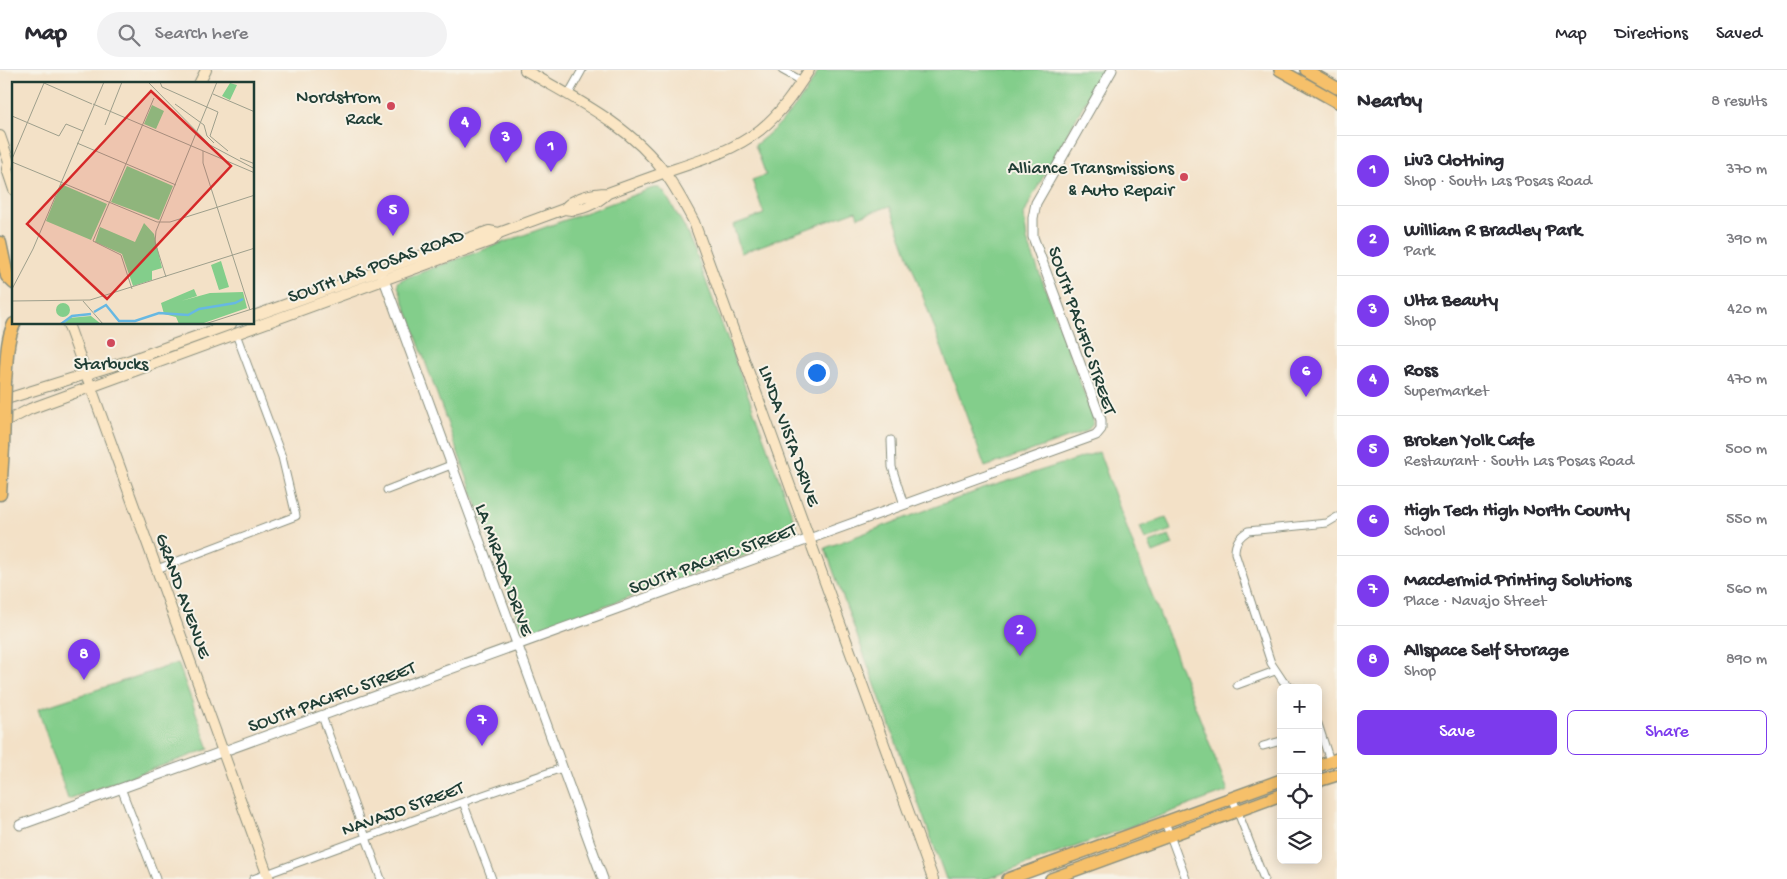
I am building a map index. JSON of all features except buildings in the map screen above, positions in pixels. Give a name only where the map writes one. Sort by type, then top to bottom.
[{"type":"highway","points":[[0,243],[7,276],[12,281]]},
{"type":"highway","points":[[0,494],[5,381],[10,331],[13,325]]},
{"type":"main road","points":[[200,82],[206,70]]},
{"type":"main road","name":"LINDA VISTA DRIVE","points":[[525,70],[608,119],[631,135],[665,172],[694,222],[933,879]]},
{"type":"main road","name":"SOUTH LAS POSAS ROAD","points":[[5,422],[30,409],[236,334],[489,231],[499,233],[564,209],[569,203],[596,193],[608,194],[713,156],[744,141],[780,112],[808,70]]},
{"type":"main road","points":[[1280,70],[1337,102]]},
{"type":"main road","points":[[1306,70],[1337,88]]},
{"type":"main road","points":[[0,136],[12,163],[7,169],[12,184]]},
{"type":"main road","name":"SOUTH LAS POSAS ROAD","points":[[255,316],[382,274]]},
{"type":"main road","name":"GRAND AVENUE","points":[[68,325],[268,876]]},
{"type":"main road","points":[[0,401],[128,362],[228,325]]},
{"type":"main road","points":[[1322,764],[1334,760]]},
{"type":"main road","points":[[1322,780],[1337,775]]},
{"type":"main road","points":[[1008,879],[1277,781]]},
{"type":"main road","points":[[1051,879],[1277,796]]},
{"type":"street","points":[[568,95],[582,70]]},
{"type":"street","points":[[782,70],[802,81]]},
{"type":"street","name":"SOUTH PACIFIC STREET","points":[[20,825],[1092,438],[1101,429],[1101,420],[1034,237],[1033,218],[1036,204],[1112,70]]},
{"type":"street","name":"LA MIRADA DRIVE","points":[[382,274],[603,879]]},
{"type":"street","points":[[157,569],[296,516],[282,457],[236,334]]},
{"type":"street","points":[[891,440],[892,467],[904,505]]},
{"type":"street","points":[[386,490],[452,465]]},
{"type":"street","points":[[1287,684],[1275,671],[1255,618],[1235,553],[1235,546],[1239,537],[1248,531],[1327,523],[1337,517]]},
{"type":"street","points":[[1237,685],[1275,671]]},
{"type":"street","points":[[322,716],[381,879]]},
{"type":"street","points":[[1320,729],[1334,760]]},
{"type":"street","points":[[1263,746],[1277,741]]},
{"type":"street","name":"NAVAJO STREET","points":[[254,879],[268,876],[463,802],[562,768]]},
{"type":"street","points":[[122,788],[156,879]]},
{"type":"street","points":[[1232,797],[1264,879]]},
{"type":"street","points":[[463,802],[492,879]]},
{"type":"street","points":[[1165,822],[1186,879]]},
{"type":"green space","points":[[819,70],[1103,70],[1032,197],[1024,215],[1027,240],[1093,417],[1093,424],[1087,431],[985,467],[890,206],[858,217],[856,211],[741,253],[733,225],[764,214],[752,180],[766,175],[755,145],[775,129],[791,111]]},
{"type":"green space","points":[[653,188],[659,188],[664,192],[684,226],[696,254],[797,528],[793,536],[785,541],[529,633],[522,630],[398,282]]},
{"type":"green space","points":[[1099,452],[1228,791],[987,879],[946,879],[825,548],[980,490]]},
{"type":"green space","points":[[1166,517],[1171,530],[1145,540],[1140,527]]},
{"type":"green space","points":[[1169,536],[1173,545],[1153,553],[1149,543]]},
{"type":"green space","points":[[178,663],[209,749],[68,799],[38,709]]},
{"type":"place","name":"Nordstrom Rack","points":[[391,106]]},
{"type":"place","name":"Ross","points":[[465,148]]},
{"type":"place","name":"Ulta Beauty","points":[[506,163]]},
{"type":"place","name":"Liv3 Clothing","points":[[551,172]]},
{"type":"place","name":"Alliance Transmissions & Auto Repair","points":[[1184,177]]},
{"type":"place","name":"Broken Yolk Cafe","points":[[393,236]]},
{"type":"place","name":"Starbucks","points":[[111,343]]},
{"type":"place","name":"High Tech High North County","points":[[1306,397]]},
{"type":"place","name":"William R Bradley Park","points":[[1020,656]]},
{"type":"place","name":"Allspace Self Storage","points":[[84,680]]},
{"type":"place","name":"Macdermid Printing Solutions","points":[[482,746]]}]
